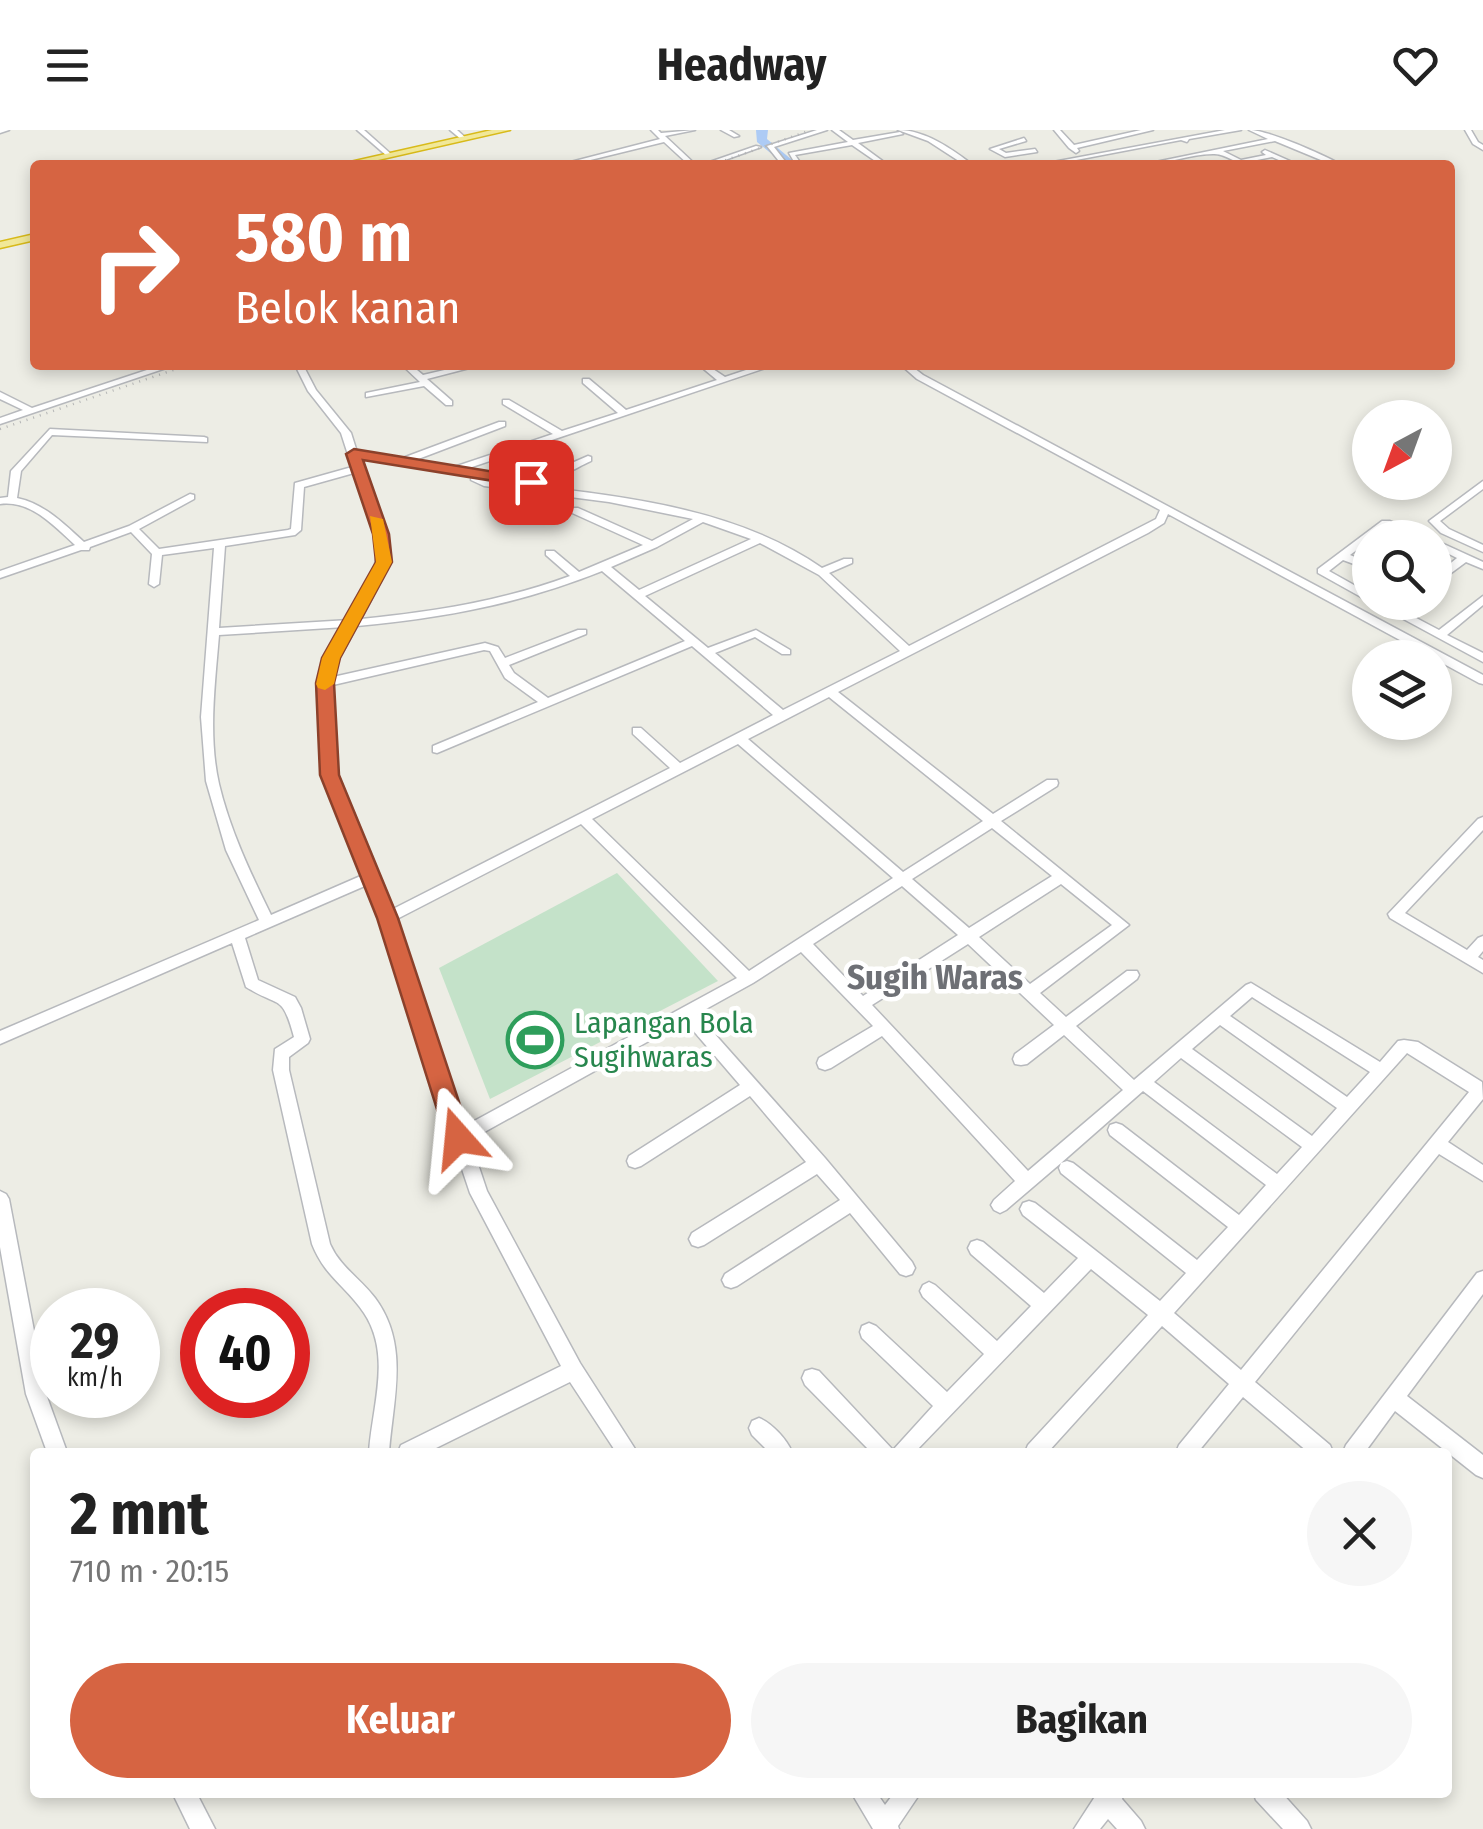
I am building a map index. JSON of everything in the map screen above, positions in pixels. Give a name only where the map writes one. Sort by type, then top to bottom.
[{"type":"highway","points":[[392,160],[510,131]]},
{"type":"highway","points":[[391,160],[464,139],[510,131]]},
{"type":"highway","points":[[0,242],[30,235]]},
{"type":"street","points":[[360,130],[387,160]]},
{"type":"street","points":[[454,130],[464,139]]},
{"type":"street","points":[[578,160],[660,135],[692,130]]},
{"type":"street","points":[[724,130],[736,136]]},
{"type":"street","points":[[738,160],[824,130]]},
{"type":"street","points":[[835,130],[878,160]]},
{"type":"street","points":[[1018,130],[1041,160]]},
{"type":"street","points":[[1059,130],[1084,160]]},
{"type":"street","points":[[1120,130],[1130,134]]},
{"type":"street","points":[[1071,146],[1150,130]]},
{"type":"street","points":[[1167,130],[1232,160]]},
{"type":"street","points":[[1090,160],[1226,130]]},
{"type":"street","points":[[1187,139],[1238,130]]},
{"type":"street","points":[[1252,130],[1327,160]]},
{"type":"street","points":[[1468,130],[1482,146]]},
{"type":"street","points":[[795,160],[791,154],[900,132],[932,142],[965,160]]},
{"type":"street","points":[[660,135],[688,160]]},
{"type":"street","points":[[1024,140],[993,149],[1005,155],[1036,152]]},
{"type":"street","points":[[1172,160],[1277,140]]},
{"type":"street","points":[[719,160],[758,147]]},
{"type":"street","points":[[771,147],[781,160]]},
{"type":"street","points":[[1262,150],[1284,160]]},
{"type":"street","points":[[957,152],[967,160]]},
{"type":"street","points":[[1255,160],[1273,155]]},
{"type":"street","points":[[1186,160],[1194,156]]},
{"type":"street","points":[[0,422],[156,370]]},
{"type":"street","points":[[302,370],[312,391],[346,434],[381,534],[384,556],[378,577],[331,658],[325,683],[330,775],[388,918],[458,1138],[498,1235],[572,1370],[624,1448]]},
{"type":"street","points":[[412,370],[450,403]]},
{"type":"street","points":[[369,395],[459,370]]},
{"type":"street","points":[[709,370],[724,380]]},
{"type":"street","points":[[455,470],[750,370]]},
{"type":"street","points":[[913,370],[1164,513],[1483,680]]},
{"type":"street","points":[[586,381],[624,412]]},
{"type":"street","points":[[0,395],[30,411]]},
{"type":"street","points":[[506,402],[558,433]]},
{"type":"street","points":[[402,462],[502,424]]},
{"type":"street","points":[[14,498],[16,471],[46,433],[204,440]]},
{"type":"street","points":[[477,476],[533,482],[588,460]]},
{"type":"street","points":[[157,553],[294,532],[299,485],[355,461],[402,462],[672,506],[827,569],[880,635],[912,648]]},
{"type":"street","points":[[1481,545],[1444,531],[1434,521],[1483,484]]},
{"type":"street","points":[[0,575],[136,530],[190,497]]},
{"type":"street","points":[[0,501],[14,498],[32,505],[85,548]]},
{"type":"street","points":[[574,510],[653,545]]},
{"type":"street","points":[[388,918],[1144,531],[1164,513]]},
{"type":"street","points":[[214,632],[353,623],[493,604],[653,545],[701,518]]},
{"type":"street","points":[[136,530],[157,553],[154,584]]},
{"type":"street","points":[[640,594],[757,540]]},
{"type":"street","points":[[220,544],[207,717],[212,781],[233,850],[267,922]]},
{"type":"street","points":[[1352,551],[1323,573],[1352,589]]},
{"type":"street","points":[[1452,551],[1483,566]]},
{"type":"street","points":[[550,553],[576,575]]},
{"type":"street","points":[[1344,557],[1352,560]]},
{"type":"street","points":[[1452,568],[1466,557]]},
{"type":"street","points":[[827,569],[848,562]]},
{"type":"street","points":[[602,564],[783,717]]},
{"type":"street","points":[[1440,635],[1483,599]]},
{"type":"street","points":[[852,622],[866,615]]},
{"type":"street","points":[[1411,620],[1483,658]]},
{"type":"street","points":[[502,664],[582,632]]},
{"type":"street","points":[[708,652],[756,634],[786,652]]},
{"type":"street","points":[[437,748],[695,641]]},
{"type":"street","points":[[325,683],[485,646],[494,650],[509,675],[546,703]]},
{"type":"street","points":[[830,693],[1121,922],[1120,928],[1029,993]]},
{"type":"street","points":[[637,731],[680,769]]},
{"type":"street","points":[[740,739],[970,936],[1064,1026],[1140,1086],[1278,1184]]},
{"type":"street","points":[[458,1138],[748,979],[1052,782]]},
{"type":"street","points":[[582,817],[748,979]]},
{"type":"street","points":[[1483,822],[1395,912],[1398,919],[1483,967]]},
{"type":"street","points":[[0,1038],[369,878]]},
{"type":"street","points":[[864,1003],[1056,880]]},
{"type":"street","points":[[237,934],[251,982],[283,995],[294,1004],[302,1038],[281,1054],[282,1070],[322,1244],[329,1264],[370,1306],[390,1357],[379,1448]]},
{"type":"street","points":[[1468,958],[1483,942]]},
{"type":"street","points":[[803,944],[864,1003],[1026,1182]]},
{"type":"street","points":[[1020,1059],[1132,975]]},
{"type":"street","points":[[1000,1204],[1253,989],[1380,1070]]},
{"type":"street","points":[[688,1014],[906,1268]]},
{"type":"street","points":[[1221,1018],[1347,1106]]},
{"type":"street","points":[[825,1063],[884,1027]]},
{"type":"street","points":[[1038,1448],[1380,1070],[1408,1045],[1479,1091],[1189,1448]]},
{"type":"street","points":[[1183,1051],[1312,1145]]},
{"type":"street","points":[[635,1161],[752,1086]]},
{"type":"street","points":[[1116,1130],[1238,1225]]},
{"type":"street","points":[[1438,1144],[1483,1174]]},
{"type":"street","points":[[698,1239],[819,1163]]},
{"type":"street","points":[[1067,1168],[1197,1271]]},
{"type":"street","points":[[0,1199],[36,1394],[56,1448]]},
{"type":"street","points":[[731,1280],[852,1202]]},
{"type":"street","points":[[1029,1208],[1160,1312],[1318,1448]]},
{"type":"street","points":[[977,1248],[1044,1305]]},
{"type":"street","points":[[906,1448],[1091,1257]]},
{"type":"street","points":[[1356,1448],[1483,1279]]},
{"type":"street","points":[[928,1291],[997,1354]]},
{"type":"street","points":[[869,1332],[947,1406]]},
{"type":"street","points":[[416,1448],[572,1370]]},
{"type":"street","points":[[812,1378],[880,1448]]},
{"type":"street","points":[[1395,1398],[1483,1468]]},
{"type":"street","points":[[760,1428],[778,1448]]},
{"type":"street","points":[[186,1798],[203,1829]]},
{"type":"street","points":[[866,1798],[885,1827],[906,1798]]},
{"type":"street","points":[[1086,1829],[1109,1798]]},
{"type":"street","points":[[1111,1798],[1133,1829]]},
{"type":"street","points":[[1270,1798],[1299,1829]]},
{"type":"green space","name":"Lapangan Bola Sugihwaras","points":[[617,873],[718,981],[490,1099],[439,968]]},
{"type":"waterway","points":[[762,130],[761,140],[786,160]]},
{"type":"railway","points":[[726,160],[811,130]]},
{"type":"railway","points":[[0,429],[173,370]]},
{"type":"slow traffic","points":[[325,684],[331,658],[384,562],[376,519]]},
{"type":"place","name":"Lapangan Bola Sugihwaras","points":[[535,1040]]},
{"type":"district","name":"Sugih Waras","points":[[935,977]]},
{"type":"route","points":[[458,1138],[388,918],[350,833],[330,775],[325,683],[331,658],[384,562],[381,534],[356,470],[354,454],[531,482]]}]
